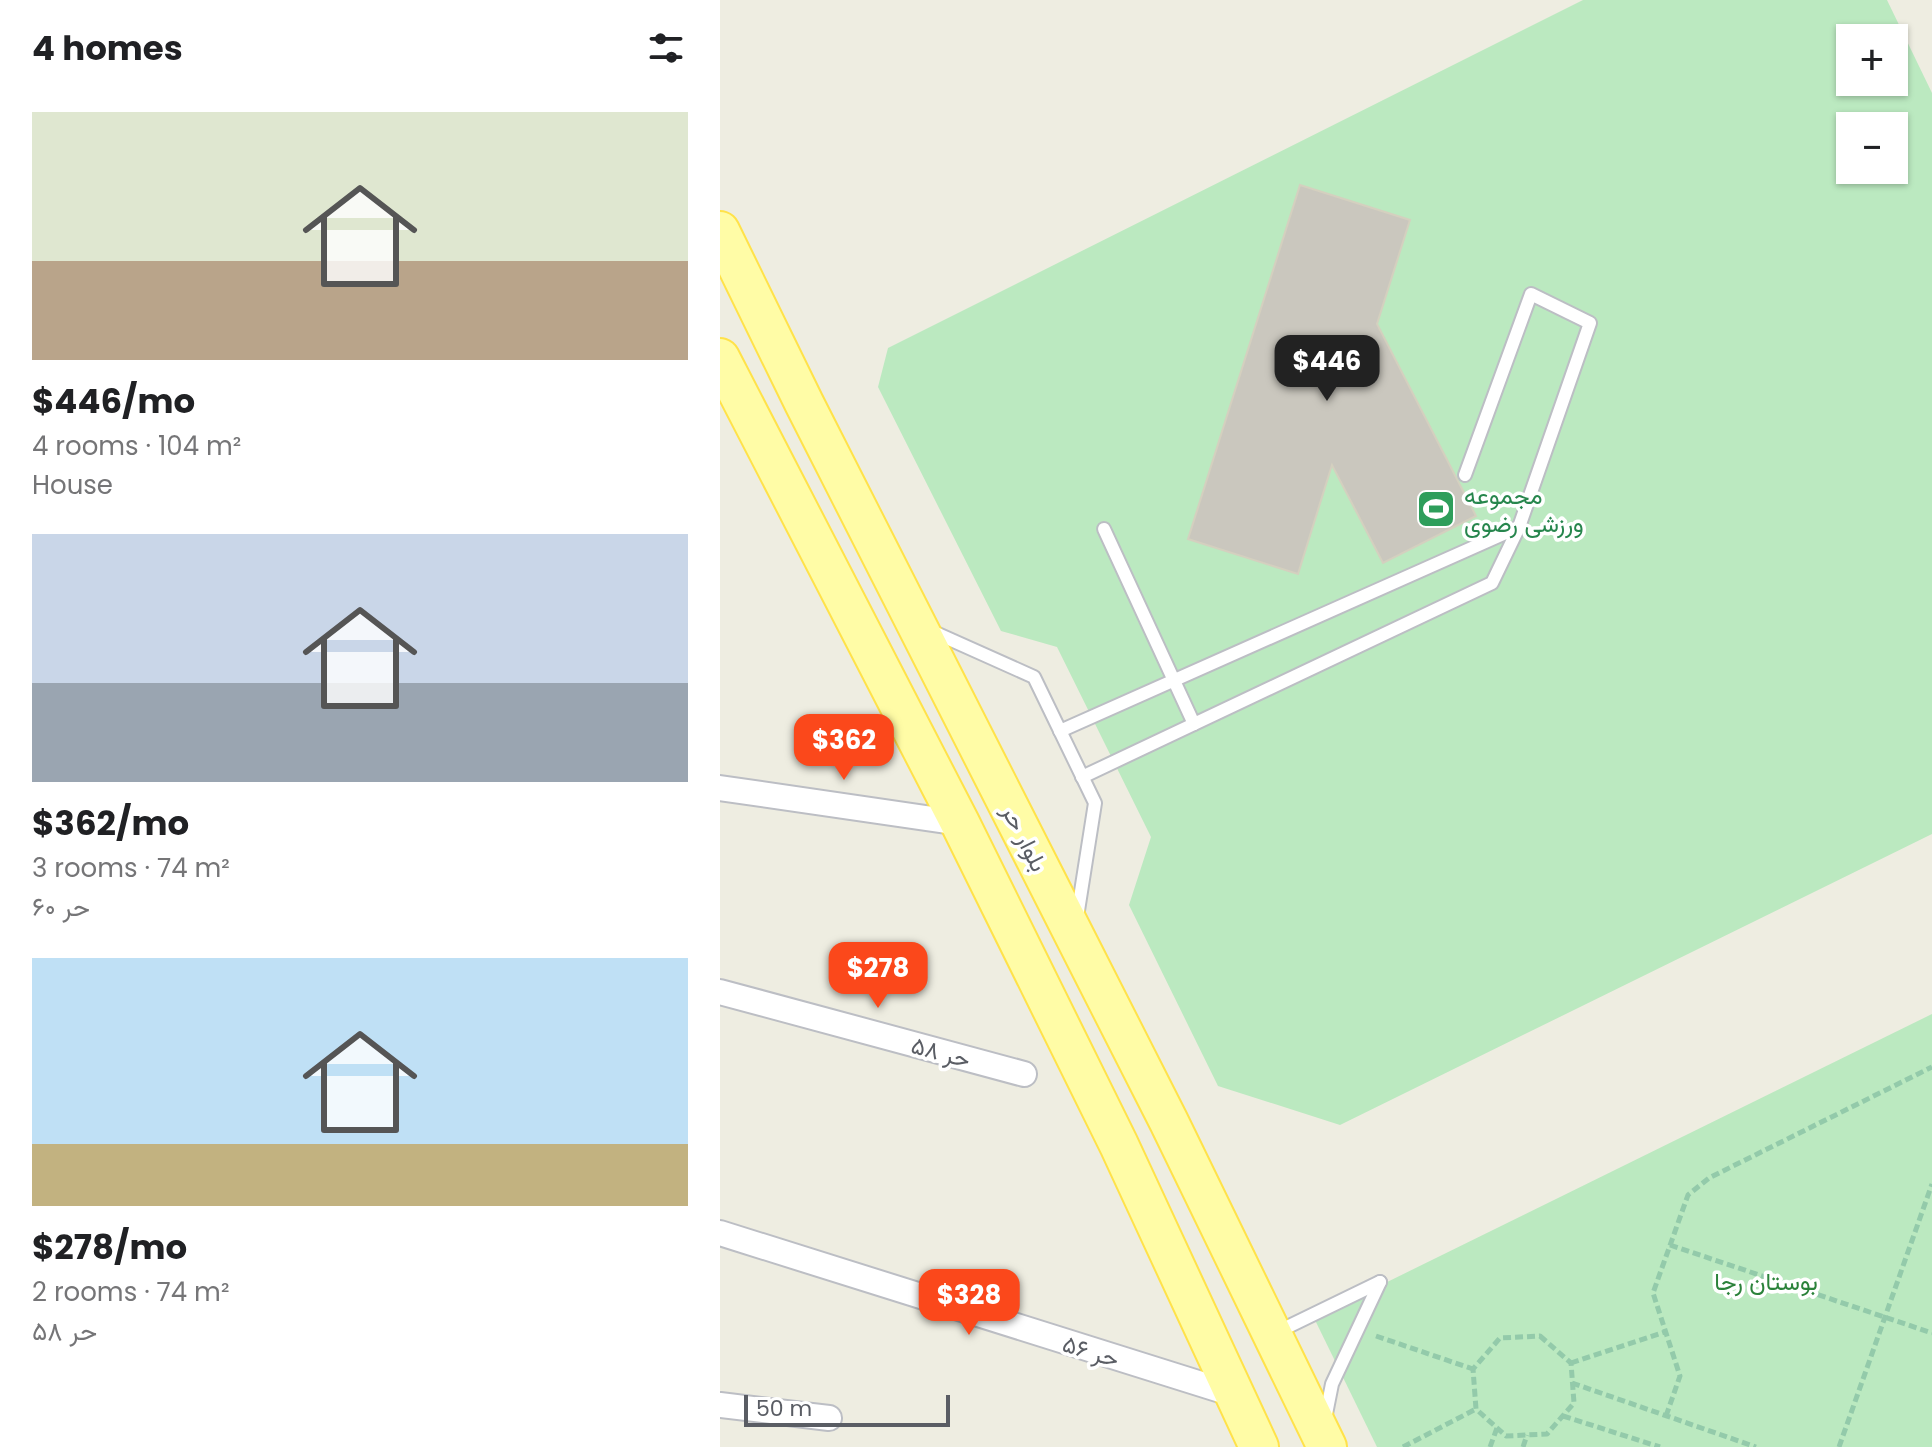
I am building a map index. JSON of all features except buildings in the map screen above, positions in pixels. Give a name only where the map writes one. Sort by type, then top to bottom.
[{"type":"main road","name":"بلوار حر","points":[[720,231],[1169,1122],[1324,1441]]},
{"type":"main road","points":[[720,358],[960,823],[1119,1145],[1259,1447]]},
{"type":"main road","points":[[1119,1145],[1169,1122]]},
{"type":"street","points":[[720,788],[960,823]]},
{"type":"street","name":"حر ۵۸","points":[[720,992],[1024,1074]]},
{"type":"street","name":"حر ۵۶","points":[[720,1233],[1233,1394]]},
{"type":"street","points":[[720,1405],[829,1418]]},
{"type":"lane","points":[[1082,777],[1492,583],[1519,527],[1590,323],[1531,294],[1465,475]]},
{"type":"lane","points":[[1060,731],[1519,527]]},
{"type":"lane","points":[[1104,529],[1194,724]]},
{"type":"lane","points":[[916,624],[1034,677],[1095,803],[1075,936]]},
{"type":"lane","points":[[1272,1334],[1380,1282],[1332,1384],[1324,1441]]},
{"type":"path","points":[[1666,1416],[1680,1376],[1653,1293],[1688,1195],[1709,1178],[1932,1067]]},
{"type":"path","points":[[1839,1447],[1932,1185]]},
{"type":"path","points":[[1670,1245],[1932,1333]]},
{"type":"path","points":[[1357,1330],[1473,1369]]},
{"type":"path","points":[[1571,1363],[1665,1332]]},
{"type":"path","points":[[1540,1336],[1571,1363],[1574,1403],[1547,1434],[1506,1436],[1476,1409],[1473,1369],[1500,1338],[1540,1336]]},
{"type":"path","points":[[1572,1383],[1756,1447]]},
{"type":"path","points":[[1403,1447],[1476,1409]]},
{"type":"path","points":[[1563,1416],[1657,1447]]},
{"type":"path","points":[[1490,1447],[1497,1428]]},
{"type":"path","points":[[1523,1447],[1527,1435]]},
{"type":"green space","name":"مجموعه ورزشی رضوی","points":[[1583,0],[1887,0],[1899,24],[1836,24],[1836,96],[1908,96],[1908,43],[1932,93],[1932,834],[1340,1125],[1218,1086],[1129,905],[1151,837],[1057,647],[1001,631],[878,387],[888,348]]},
{"type":"green space","name":"بوستان رجا","points":[[1932,1014],[1932,1447],[1377,1447],[1314,1318]]},
{"type":"place","name":"مجموعه ورزشی رضوی","points":[[1436,509]]}]
